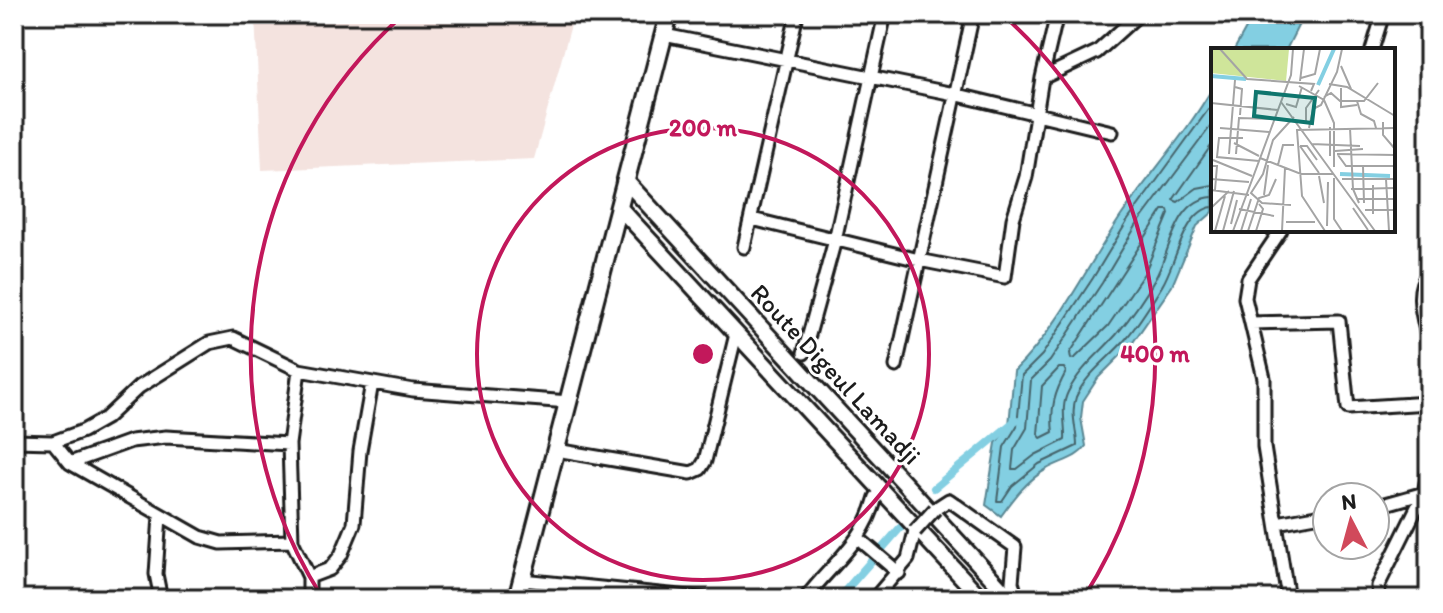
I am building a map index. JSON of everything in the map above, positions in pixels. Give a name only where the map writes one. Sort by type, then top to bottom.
[{"type":"highway","points":[[517,599],[669,14]]},
{"type":"main road","name":"Route Digeul Lamadji","points":[[626,181],[1014,599]]},
{"type":"main road","name":"Route Digeul Lamadji","points":[[619,207],[982,599]]},
{"type":"street","points":[[744,247],[797,14]]},
{"type":"street","points":[[804,353],[835,240],[885,14]]},
{"type":"street","points":[[896,366],[973,14]]},
{"type":"street","points":[[752,219],[919,260],[1005,277],[1013,219],[1026,177],[1042,78],[1057,14]]},
{"type":"street","points":[[1042,78],[1097,52],[1139,14]]},
{"type":"street","points":[[1373,48],[1383,14]]},
{"type":"street","points":[[664,35],[954,94],[1112,132]]},
{"type":"street","points":[[1280,232],[1248,279],[1245,298],[1264,378],[1264,447],[1288,599]]},
{"type":"street","points":[[1429,273],[1422,284],[1420,301],[1429,344]]},
{"type":"street","points":[[1251,323],[1339,321],[1348,408],[1429,403]]},
{"type":"street","points":[[556,450],[691,473],[700,469],[705,461],[736,334]]},
{"type":"street","points":[[14,441],[53,442],[83,431],[106,418],[139,387],[209,343],[233,338],[299,370],[413,390],[569,402]]},
{"type":"street","points":[[299,370],[289,444],[292,541],[309,577],[309,599]]},
{"type":"street","points":[[309,577],[330,569],[341,555],[354,524],[360,451],[372,383]]},
{"type":"street","points":[[70,463],[131,441],[166,437],[289,444]]},
{"type":"street","points":[[53,442],[70,463],[200,537],[221,543],[292,541]]},
{"type":"street","points":[[1379,599],[1378,586],[1426,493],[1429,467]]},
{"type":"street","points":[[1391,503],[1426,493]]},
{"type":"street","points":[[805,599],[858,538],[870,520],[876,497]]},
{"type":"street","points":[[874,599],[908,559],[915,531],[935,509],[949,500],[1015,547],[1014,599]]},
{"type":"street","points":[[160,516],[156,574],[161,599]]},
{"type":"street","points":[[1277,523],[1311,517]]},
{"type":"street","points":[[858,538],[899,573]]},
{"type":"street","points":[[522,580],[709,599]]},
{"type":"shaded area","points":[[255,14],[574,14],[534,159],[262,170]]},
{"type":"water","points":[[1254,14],[1304,14],[1287,48],[1235,48]]},
{"type":"water","points":[[1211,90],[1211,214],[1197,226],[1172,286],[1131,345],[1098,378],[1083,401],[1081,418],[1086,446],[1078,454],[1033,478],[1001,516],[986,505],[996,443],[1009,425],[1014,371],[1045,336],[1121,216]]},
{"type":"waterway","points":[[934,488],[1016,420]]},
{"type":"waterway","points":[[838,599],[900,528]]}]
